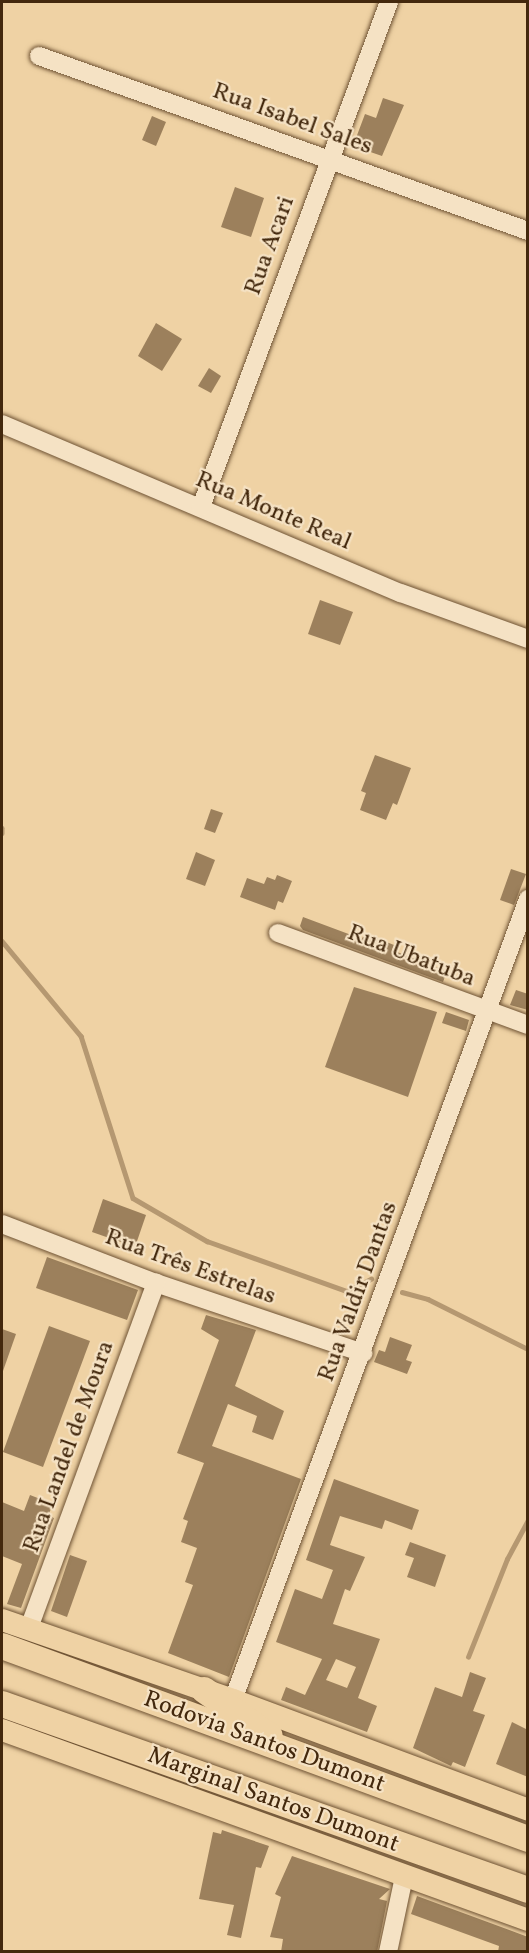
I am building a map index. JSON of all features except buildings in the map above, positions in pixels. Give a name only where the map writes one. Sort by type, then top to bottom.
[{"type":"highway","name":"Rodovia Santos Dumont","points":[[2,1646],[528,1839]]},
{"type":"highway","points":[[204,1690],[297,1756]]},
{"type":"highway","name":"Rodovia Santos Dumont","points":[[2,1704],[528,1890]]},
{"type":"main road","points":[[2,1620],[233,1700],[528,1810]]},
{"type":"main road","name":"Marginal Santos Dumont","points":[[2,1730],[528,1920]]},
{"type":"street","name":"Rua Acari","points":[[201,507],[389,2]]},
{"type":"street","name":"Rua Isabel Sales","points":[[39,56],[528,231]]},
{"type":"street","name":"Rua Monte Real","points":[[2,424],[401,593],[528,639]]},
{"type":"street","name":"Rua Valdir Dantas","points":[[233,1700],[363,1353],[528,898]]},
{"type":"street","name":"Rua Ubatuba","points":[[278,933],[528,1025]]},
{"type":"street","name":"Rua Três Estrelas","points":[[2,1224],[156,1283],[363,1353]]},
{"type":"street","name":"Rua Landel de Moura","points":[[29,1628],[156,1283]]},
{"type":"street","points":[[388,1952],[404,1877]]},
{"type":"waterway","points":[[2,828],[2,833]]},
{"type":"waterway","points":[[2,941],[81,1036],[133,1198],[207,1241],[347,1291],[371,1279]]},
{"type":"waterway","points":[[402,1292],[428,1299],[528,1349]]},
{"type":"waterway","points":[[468,1657],[507,1559],[528,1520]]}]
